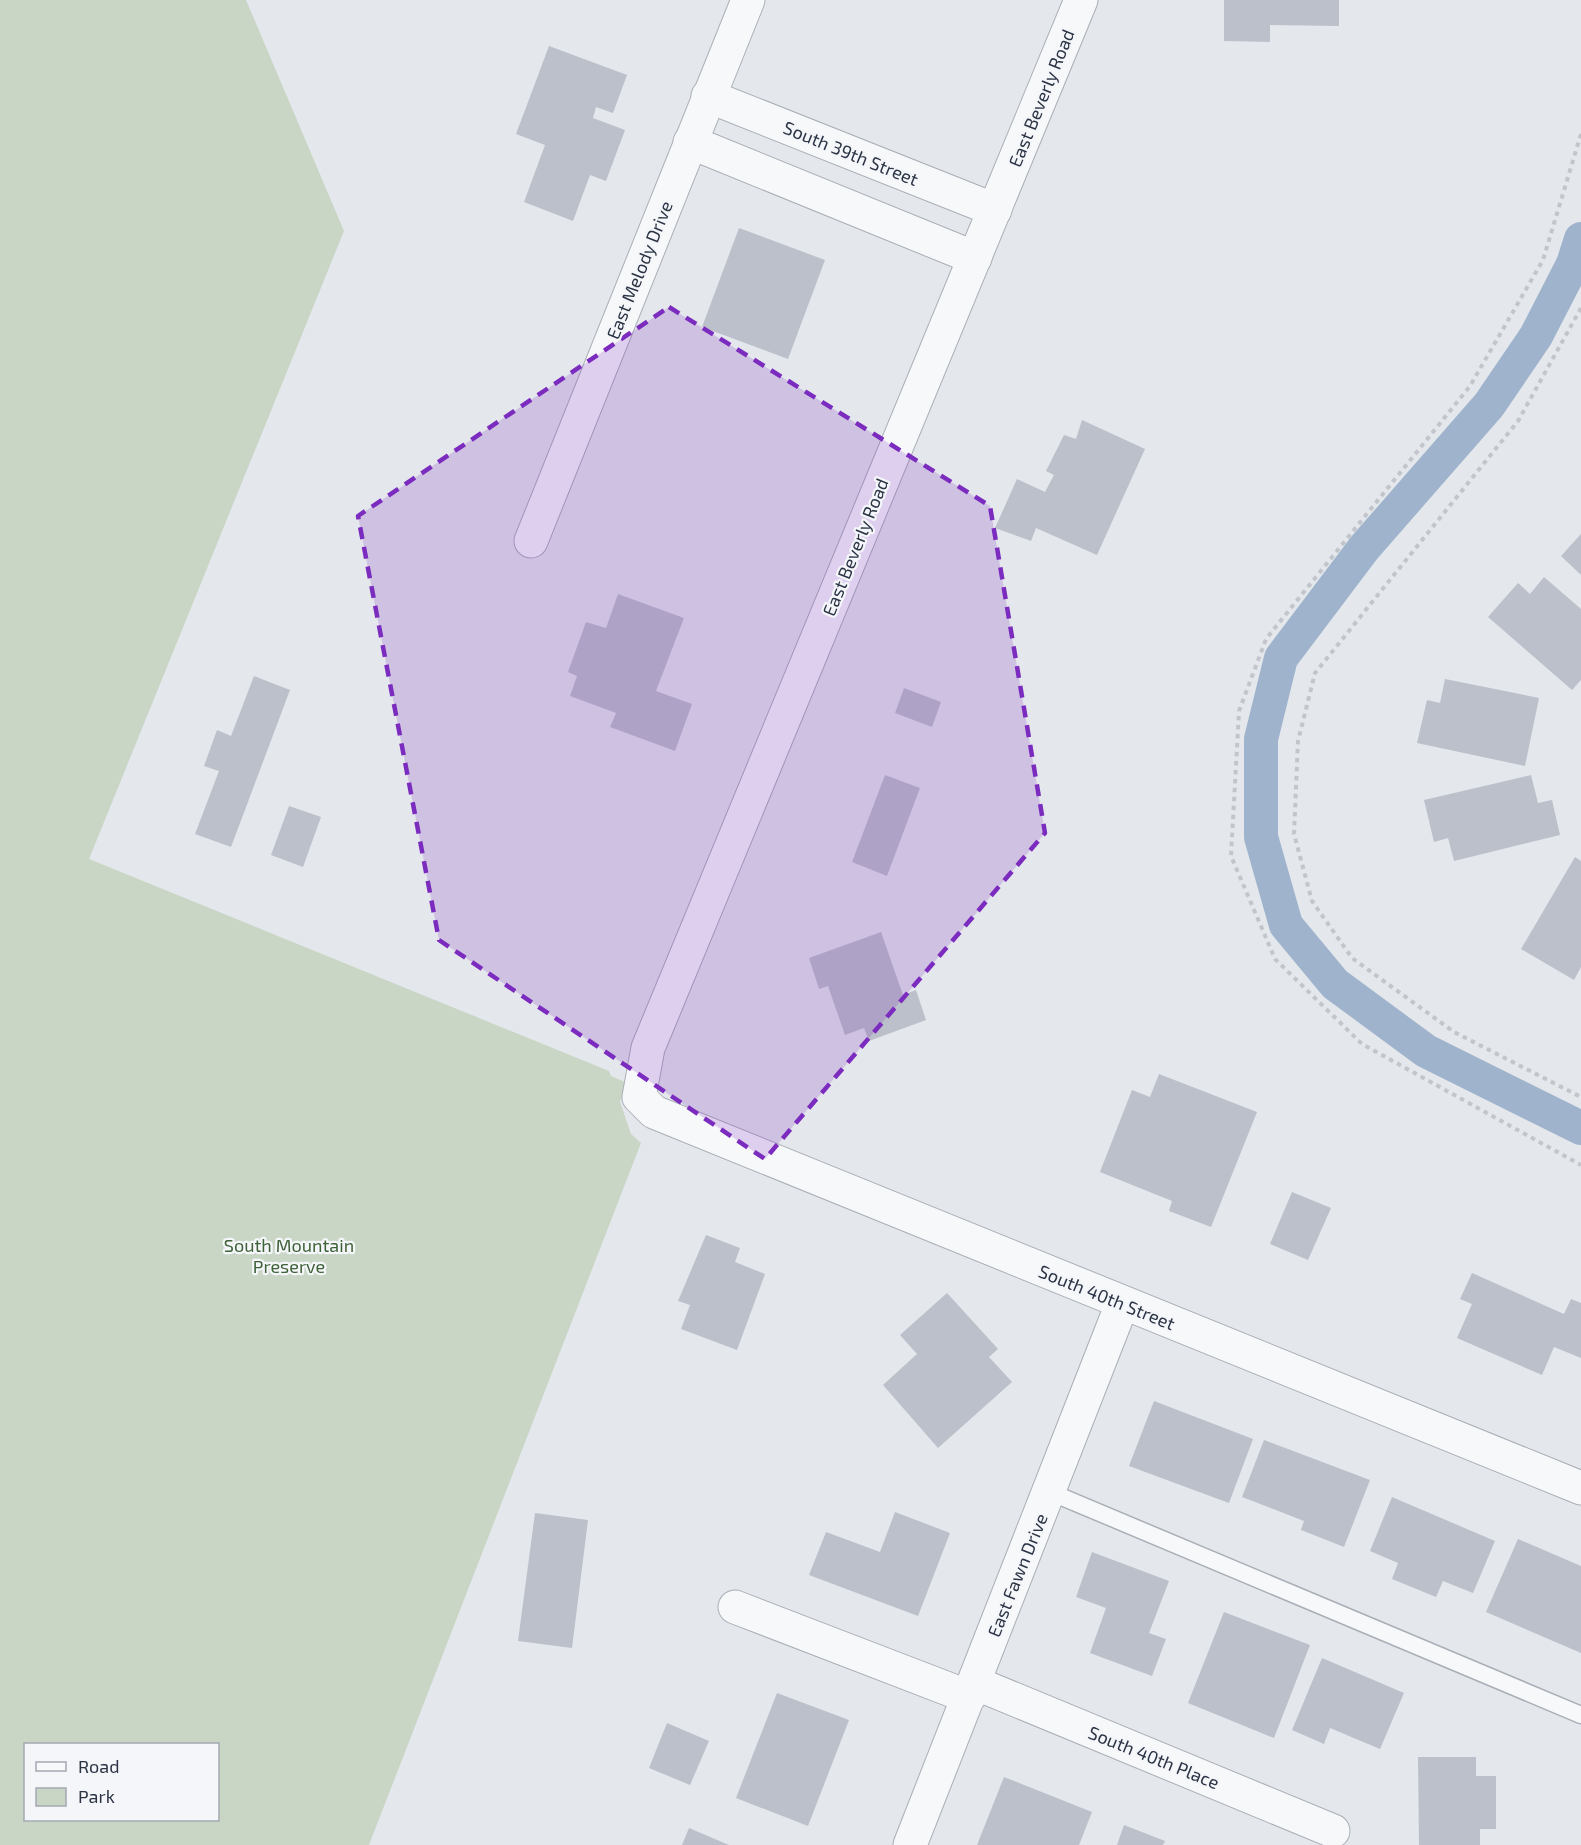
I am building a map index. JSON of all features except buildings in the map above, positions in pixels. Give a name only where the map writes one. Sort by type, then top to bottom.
[{"type":"street","name":"East Melody Drive","points":[[531,540],[748,0]]},
{"type":"street","name":"East Beverly Road","points":[[639,1097],[648,1048],[1081,0]]},
{"type":"street","name":"South 39th Street","points":[[708,96],[995,210]]},
{"type":"street","points":[[690,142],[975,258]]},
{"type":"street","name":"South 40th Street","points":[[639,1097],[654,1112],[1122,1304],[1581,1488]]},
{"type":"street","name":"East Fawn Drive","points":[[910,1845],[1122,1304]]},
{"type":"street","name":"South 40th Place","points":[[735,1607],[972,1690],[1333,1831]]},
{"type":"lane","points":[[1050,1492],[1581,1715]]},
{"type":"path","points":[[1581,134],[1543,260],[1470,386],[1266,639],[1239,711],[1232,856],[1275,959],[1362,1044],[1581,1165]]},
{"type":"path","points":[[1581,308],[1518,421],[1316,673],[1298,741],[1294,834],[1312,901],[1352,958],[1454,1032],[1581,1097]]},
{"type":"highlighted area","points":[[669,307],[990,506],[1045,833],[765,1159],[439,940],[358,516]]},
{"type":"green space","name":"South Mountain Preserve","points":[[0,0],[246,0],[344,231],[89,859],[609,1071],[611,1076],[627,1083],[620,1102],[631,1134],[641,1143],[369,1845],[0,1845]]},
{"type":"waterway","points":[[1581,239],[1573,264],[1536,336],[1489,405],[1364,548],[1281,658],[1261,739],[1261,837],[1286,925],[1335,984],[1426,1051],[1581,1128]]}]
